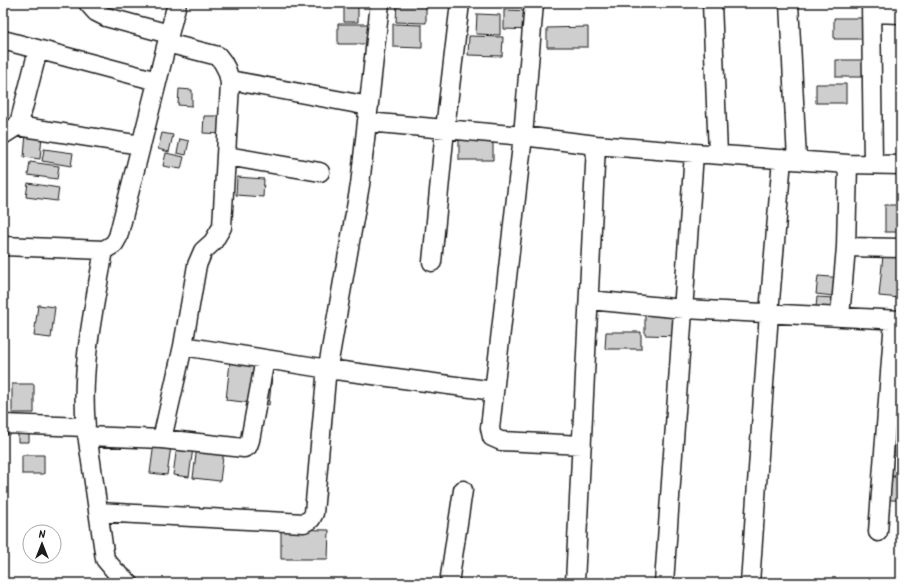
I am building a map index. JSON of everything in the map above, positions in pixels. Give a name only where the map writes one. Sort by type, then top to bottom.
[{"type":"street","points":[[88,3],[96,12],[113,11],[168,38],[218,56],[229,73],[227,156],[222,227],[213,242],[203,251],[197,265],[183,346],[162,439]]},
{"type":"street","points":[[3,246],[104,250],[114,244],[118,237],[177,3]]},
{"type":"street","points":[[98,512],[304,523],[310,519],[314,513],[328,368],[360,185],[380,3]]},
{"type":"street","points":[[432,262],[445,129],[460,3]]},
{"type":"street","points":[[534,3],[524,136],[490,428],[492,437],[501,441],[582,445]]},
{"type":"street","points":[[712,3],[718,154]]},
{"type":"street","points":[[750,583],[769,313],[790,159],[789,3]]},
{"type":"street","points":[[873,164],[871,8],[901,14]]},
{"type":"street","points":[[3,40],[157,81]]},
{"type":"street","points":[[10,130],[20,120],[38,50]]},
{"type":"street","points":[[230,80],[368,114],[445,129],[524,136],[596,145],[694,153],[848,164],[901,165]]},
{"type":"street","points":[[10,130],[141,145]]},
{"type":"street","points":[[575,583],[596,145]]},
{"type":"street","points":[[664,583],[694,153]]},
{"type":"street","points":[[227,156],[320,172]]},
{"type":"street","points":[[840,317],[846,247],[848,164]]},
{"type":"street","points":[[846,247],[901,248]]},
{"type":"street","points":[[104,250],[87,353],[84,405],[86,431],[105,559],[115,571],[129,583]]},
{"type":"street","points":[[589,300],[684,309],[898,320],[878,532]]},
{"type":"street","points":[[183,346],[328,368],[494,390]]},
{"type":"street","points":[[3,424],[86,431],[244,448],[248,446],[250,440],[266,359]]},
{"type":"street","points":[[449,583],[463,490]]},
{"type":"building","points":[[344,3],[358,3],[358,22],[344,22]]},
{"type":"building","points":[[397,3],[426,3],[426,23],[396,22]]},
{"type":"building","points":[[532,3],[532,5],[502,4]]},
{"type":"building","points":[[504,10],[532,11],[532,30],[504,29]]},
{"type":"building","points":[[477,14],[500,15],[500,35],[476,34]]},
{"type":"building","points":[[834,18],[866,18],[866,39],[834,39]]},
{"type":"building","points":[[338,24],[371,24],[371,44],[338,44]]},
{"type":"building","points":[[393,24],[422,25],[422,48],[393,47]]},
{"type":"building","points":[[588,27],[588,47],[547,47],[547,28]]},
{"type":"building","points":[[469,36],[503,37],[502,56],[468,55]]},
{"type":"building","points":[[836,60],[866,60],[866,77],[836,77]]},
{"type":"building","points":[[816,84],[846,84],[846,103],[816,103]]},
{"type":"building","points":[[179,89],[192,90],[192,106],[178,105]]},
{"type":"building","points":[[204,116],[225,116],[224,134],[203,133]]},
{"type":"building","points":[[26,133],[42,135],[40,159],[24,157]]},
{"type":"building","points":[[162,133],[173,135],[169,152],[158,149]]},
{"type":"building","points":[[459,135],[493,135],[493,160],[459,160]]},
{"type":"building","points":[[180,139],[189,141],[186,155],[177,153]]},
{"type":"building","points":[[44,149],[73,153],[71,166],[42,161]]},
{"type":"building","points":[[166,153],[184,157],[181,169],[163,166]]},
{"type":"building","points":[[30,162],[59,166],[57,179],[28,175]]},
{"type":"building","points":[[237,177],[264,179],[263,197],[236,195]]},
{"type":"building","points":[[28,183],[59,188],[57,201],[26,197]]},
{"type":"building","points":[[885,205],[901,205],[901,232],[885,232]]},
{"type":"building","points":[[883,255],[901,257],[901,298],[879,296]]},
{"type":"building","points":[[818,276],[844,278],[843,297],[816,294]]},
{"type":"building","points":[[817,297],[834,298],[833,309],[816,307]]},
{"type":"building","points":[[38,305],[55,307],[51,338],[34,336]]},
{"type":"building","points":[[645,313],[680,313],[680,336],[645,335]]},
{"type":"building","points":[[606,332],[641,332],[641,349],[605,349]]},
{"type":"building","points":[[230,362],[273,366],[269,405],[226,400]]},
{"type":"building","points":[[12,384],[34,384],[34,413],[12,413]]},
{"type":"building","points":[[18,431],[29,431],[29,442],[18,442]]},
{"type":"building","points":[[896,434],[901,434],[901,454],[895,454]]},
{"type":"building","points":[[154,443],[171,446],[167,475],[150,473]]},
{"type":"building","points":[[177,446],[193,448],[189,477],[173,475]]},
{"type":"building","points":[[197,446],[224,449],[220,481],[193,478]]},
{"type":"building","points":[[22,455],[44,455],[44,474],[22,474]]},
{"type":"building","points":[[892,455],[901,456],[901,476],[892,476]]},
{"type":"building","points":[[890,477],[901,477],[901,500],[890,500]]},
{"type":"building","points":[[896,520],[901,521],[901,537],[896,537]]},
{"type":"building","points":[[281,529],[329,530],[328,559],[281,559]]}]
